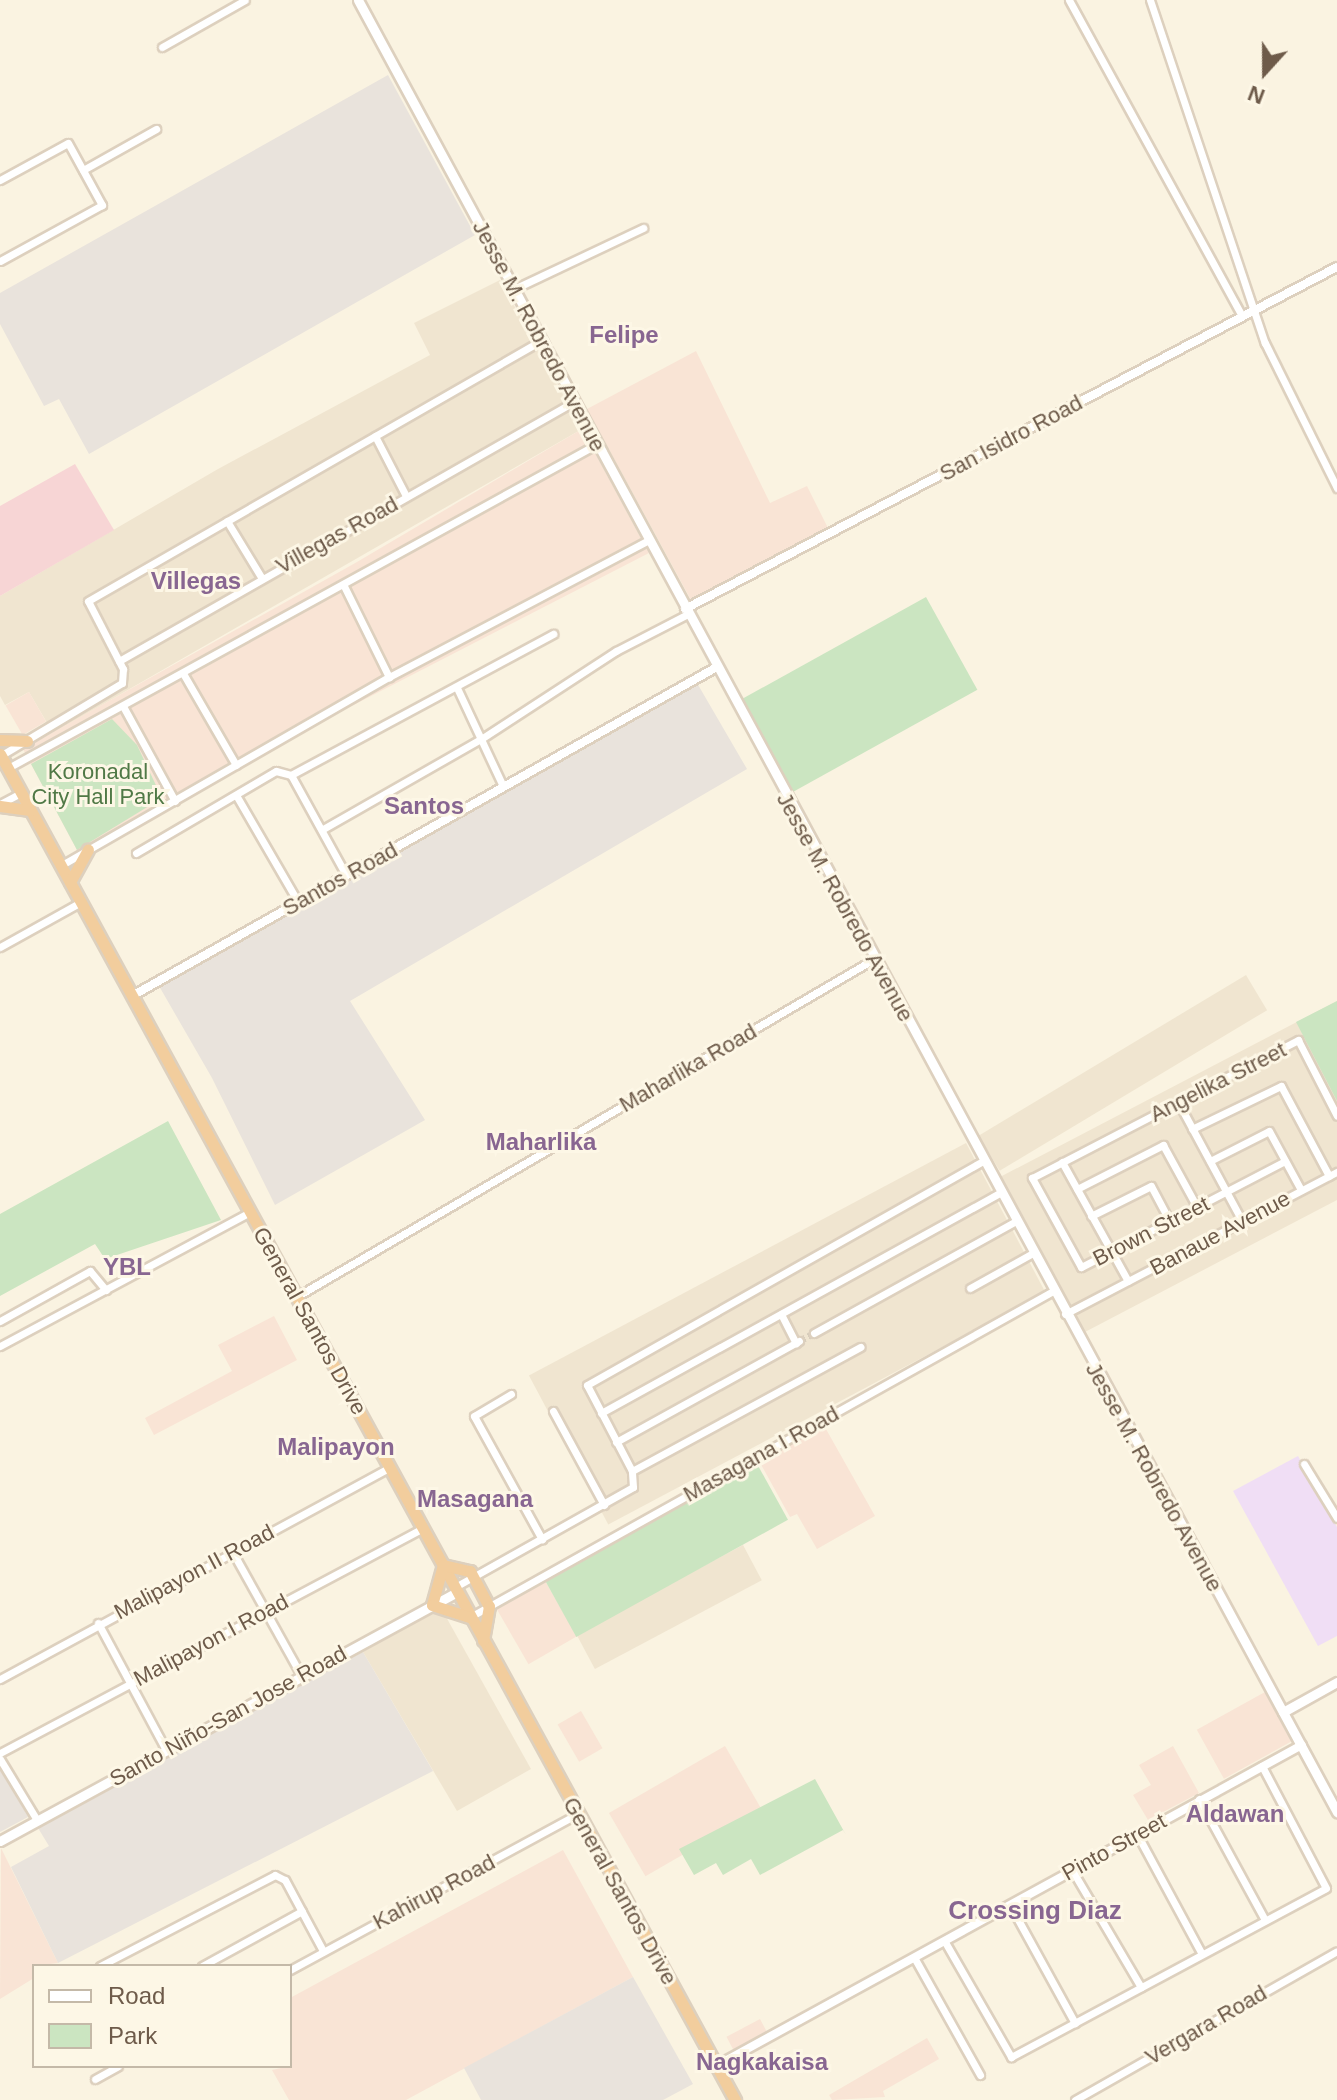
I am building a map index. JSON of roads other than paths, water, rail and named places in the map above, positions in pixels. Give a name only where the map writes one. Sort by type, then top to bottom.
[{"type":"highway","points":[[0,740],[27,741]]},
{"type":"highway","name":"General Santos Drive","points":[[2,761],[735,2100]]},
{"type":"highway","points":[[0,805],[30,810]]},
{"type":"highway","points":[[70,882],[88,850]]},
{"type":"highway","points":[[470,1617],[432,1605],[443,1565],[470,1571],[474,1577],[489,1606],[483,1640]]},
{"type":"main road","name":"Jesse M. Robredo Avenue","points":[[358,0],[715,668],[1337,1812]]},
{"type":"main road","name":"Santo Niño-San Jose Road","points":[[0,1841],[456,1590]]},
{"type":"main road","points":[[1283,1712],[1337,1682]]},
{"type":"street","points":[[162,47],[245,0]]},
{"type":"street","points":[[1069,0],[1242,316]]},
{"type":"street","points":[[1150,0],[1285,389],[1337,488]]},
{"type":"street","points":[[83,170],[156,129]]},
{"type":"street","points":[[0,180],[68,143],[102,205],[0,261]]},
{"type":"street","points":[[514,289],[643,228]]},
{"type":"street","name":"San Isidro Road","points":[[686,611],[1337,267]]},
{"type":"street","points":[[2,761],[27,741],[120,688],[124,676],[119,661],[88,601],[542,340]]},
{"type":"street","name":"Villegas Road","points":[[119,661],[261,577],[575,401]]},
{"type":"street","points":[[375,436],[406,496]]},
{"type":"street","points":[[2,761],[124,708],[597,444]]},
{"type":"street","points":[[227,521],[261,577]]},
{"type":"street","points":[[60,866],[389,677],[649,540]]},
{"type":"street","points":[[344,586],[389,677]]},
{"type":"street","points":[[323,829],[481,739],[616,651],[686,611]]},
{"type":"street","points":[[291,775],[553,634]]},
{"type":"street","name":"Santos Road","points":[[132,996],[715,668]]},
{"type":"street","points":[[184,675],[236,765]]},
{"type":"street","points":[[457,688],[503,786]]},
{"type":"street","points":[[124,708],[175,801]]},
{"type":"street","points":[[136,853],[279,770],[291,775],[346,875]]},
{"type":"street","points":[[0,805],[21,793]]},
{"type":"street","points":[[236,795],[298,902]]},
{"type":"street","points":[[0,947],[81,902]]},
{"type":"street","name":"Maharlika Road","points":[[296,1297],[874,959]]},
{"type":"street","name":"Angelika Street","points":[[1032,1178],[1298,1040],[1337,1116]]},
{"type":"street","points":[[1192,1129],[1281,1086],[1333,1174]]},
{"type":"street","points":[[1178,1102],[1242,1221]]},
{"type":"street","points":[[1210,1161],[1269,1131],[1301,1190]]},
{"type":"street","points":[[1077,1189],[1163,1145],[1197,1207]]},
{"type":"street","points":[[456,1590],[633,1487],[632,1471],[587,1385],[983,1161]]},
{"type":"street","name":"Brown Street","points":[[1032,1178],[1081,1267],[1285,1161]]},
{"type":"street","points":[[1062,1162],[1128,1281]]},
{"type":"street","name":"Banaue Avenue","points":[[1065,1314],[1333,1174]]},
{"type":"street","points":[[1091,1216],[1151,1186],[1170,1221]]},
{"type":"street","points":[[601,1413],[1000,1193]]},
{"type":"street","points":[[0,1346],[250,1212]]},
{"type":"street","points":[[814,1333],[1016,1221]]},
{"type":"street","points":[[970,1288],[1033,1253]]},
{"type":"street","points":[[0,1321],[90,1271],[106,1290]]},
{"type":"street","name":"Masagana I Road","points":[[470,1617],[1053,1291]]},
{"type":"street","points":[[616,1442],[798,1342],[781,1314]]},
{"type":"street","points":[[632,1471],[860,1347]]},
{"type":"street","points":[[511,1394],[474,1416],[542,1539]]},
{"type":"street","points":[[553,1411],[604,1505]]},
{"type":"street","points":[[1304,1464],[1337,1518]]},
{"type":"street","name":"Malipayon II Road","points":[[0,1679],[390,1467]]},
{"type":"street","name":"Malipayon I Road","points":[[0,1756],[130,1682],[423,1528]]},
{"type":"street","points":[[232,1551],[301,1675]]},
{"type":"street","points":[[98,1623],[166,1750]]},
{"type":"street","name":"Pinto Street","points":[[716,2066],[1302,1745]]},
{"type":"street","points":[[0,1756],[37,1820]]},
{"type":"street","points":[[945,1942],[1011,2057],[1326,1888],[1262,1766]]},
{"type":"street","points":[[1199,1799],[1265,1920]]},
{"type":"street","name":"Kahirup Road","points":[[292,1969],[577,1814]]},
{"type":"street","points":[[1137,1834],[1202,1954]]},
{"type":"street","points":[[1072,1870],[1141,1987]]},
{"type":"street","points":[[104,1964],[275,1875],[285,1880],[323,1951]]},
{"type":"street","points":[[1010,1905],[1075,2023]]},
{"type":"street","points":[[206,1964],[302,1911]]},
{"type":"street","name":"Vergara Road","points":[[1075,2100],[1337,1951]]},
{"type":"street","points":[[915,1959],[980,2075]]},
{"type":"street","points":[[95,2079],[114,2068]]},
{"type":"tunnel","points":[[799,1341],[814,1333]]},
{"type":"district","name":"Felipe","points":[[624,335]]},
{"type":"district","name":"Villegas","points":[[196,581]]},
{"type":"district","name":"Santos","points":[[424,806]]},
{"type":"district","name":"Maharlika","points":[[541,1142]]},
{"type":"district","name":"YBL","points":[[127,1267]]},
{"type":"district","name":"Malipayon","points":[[336,1447]]},
{"type":"district","name":"Masagana","points":[[475,1499]]},
{"type":"district","name":"Aldawan","points":[[1235,1814]]},
{"type":"district","name":"Crossing Diaz","points":[[1035,1911]]},
{"type":"district","name":"Nagkakaisa","points":[[762,2062]]},
{"type":"park label","name":"Koronadal City Hall Park","points":[[98,784]]}]
